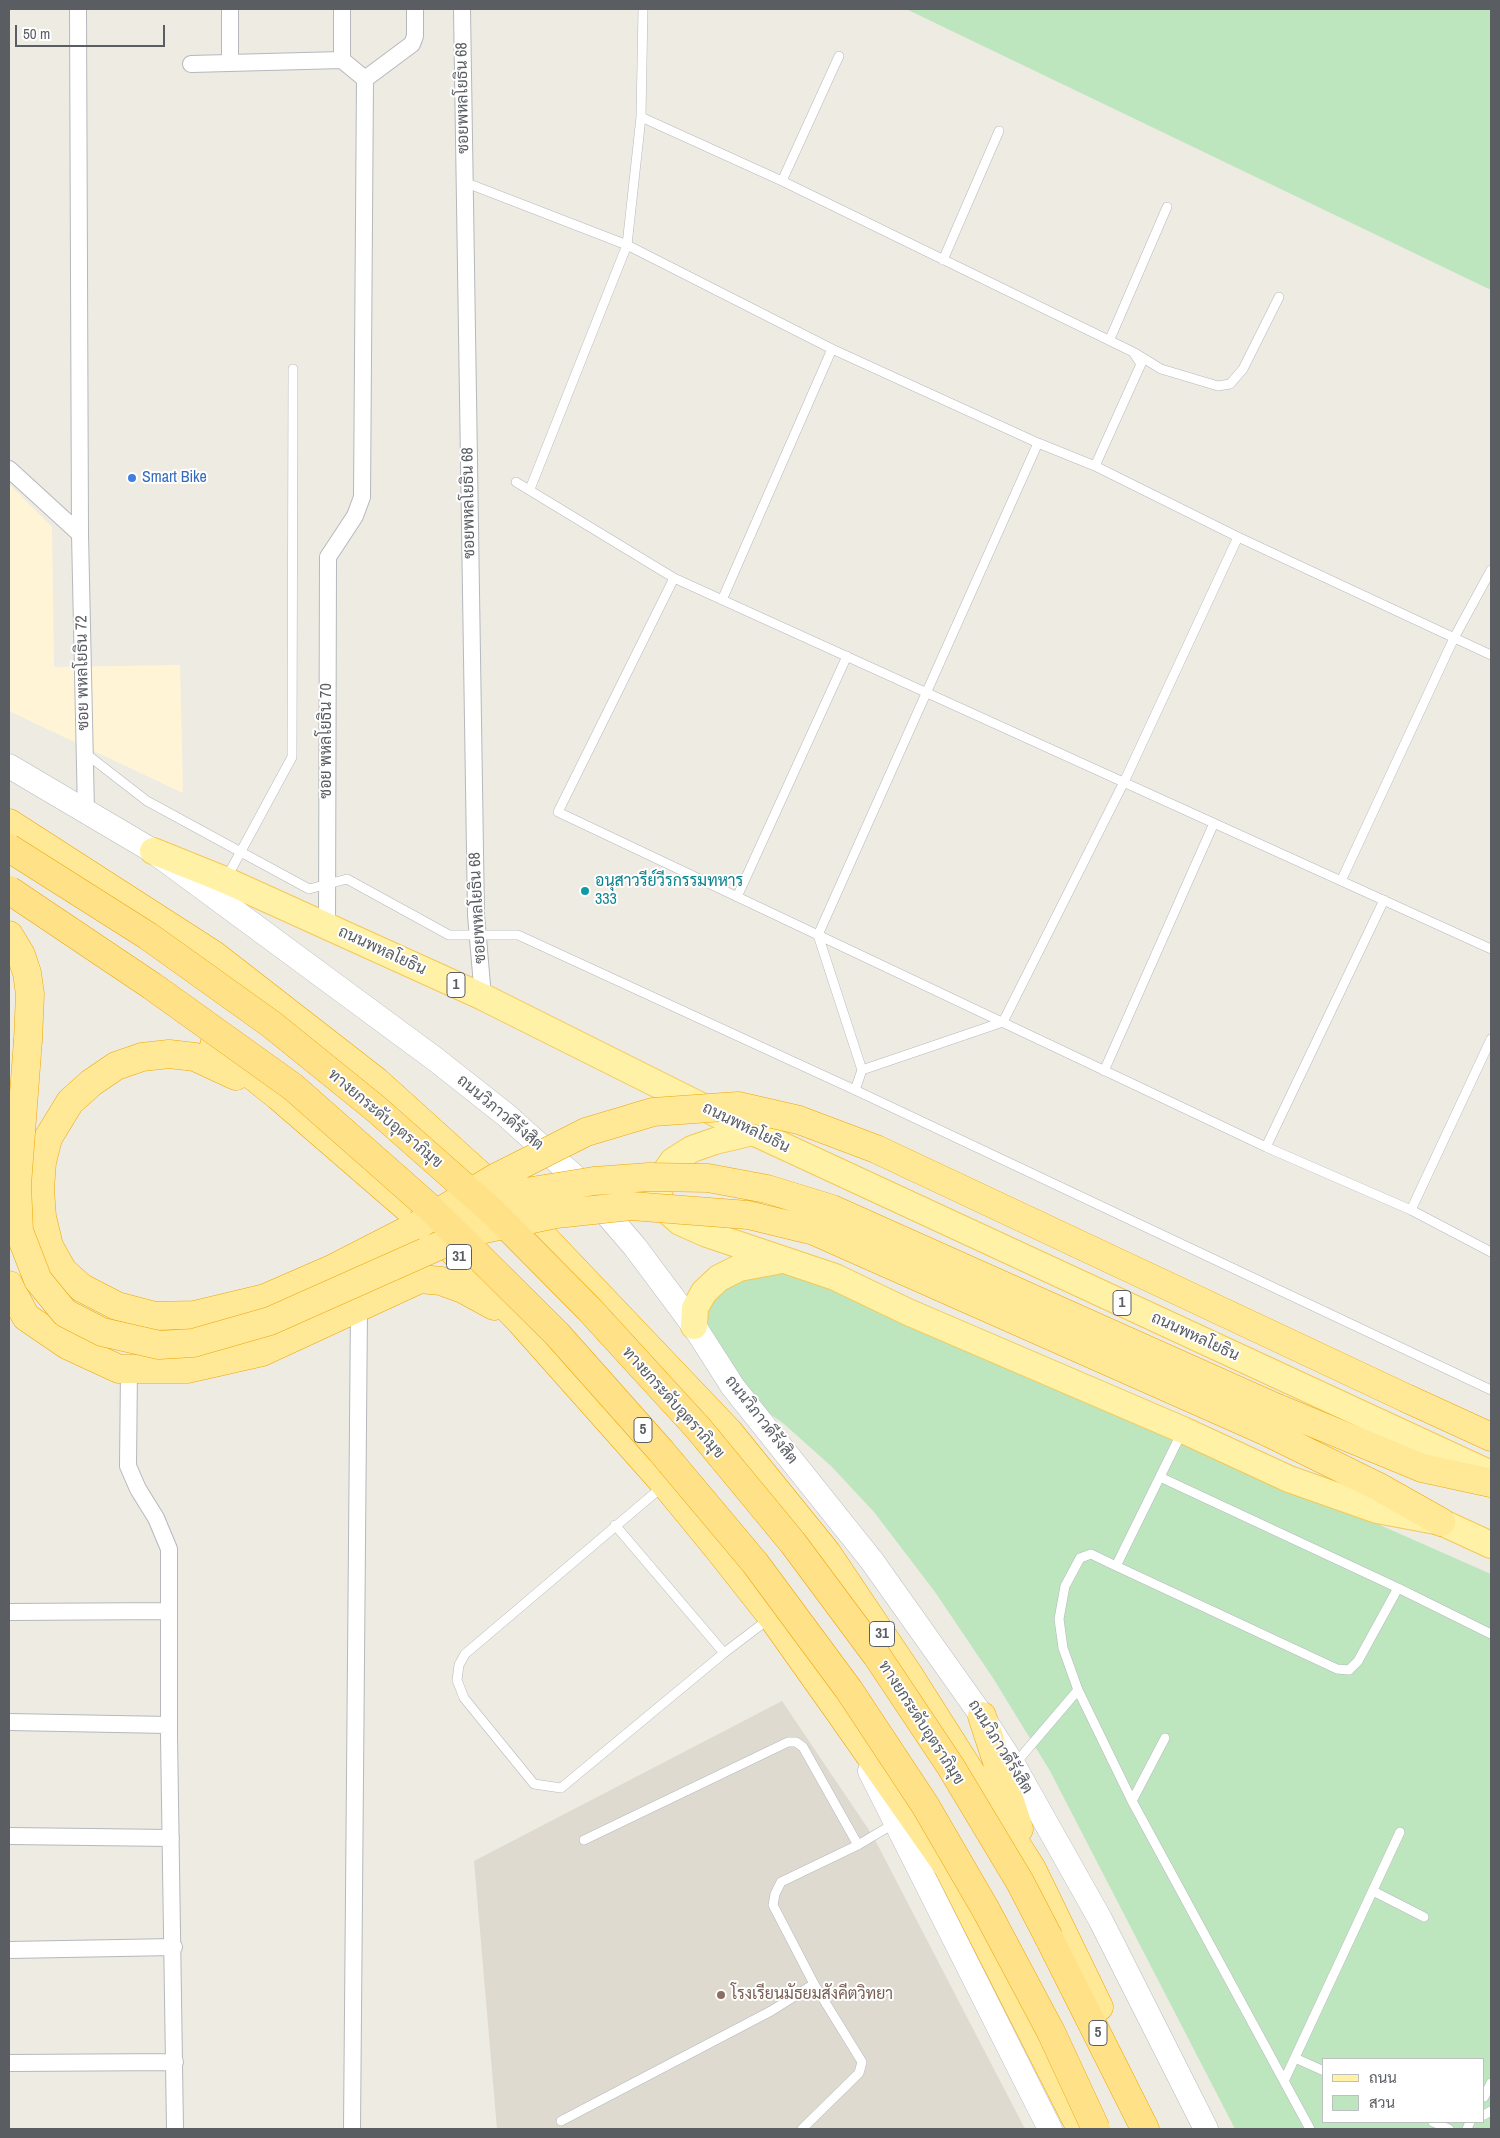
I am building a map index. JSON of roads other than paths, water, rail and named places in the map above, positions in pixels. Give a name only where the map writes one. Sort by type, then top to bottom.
[{"type":"highway","name":"ถนนวิภาวดีรังสิต","points":[[9,822],[214,955],[376,1081],[513,1205],[729,1432],[827,1553],[910,1674],[1032,1869],[1158,2129]]},
{"type":"highway","name":"ทางยกระดับอุตราภิมุข","points":[[9,848],[148,936],[271,1024],[374,1108],[494,1213],[589,1309],[698,1428],[810,1566],[877,1656],[951,1767],[1020,1882],[1079,1996],[1144,2129]]},
{"type":"highway","name":"5","points":[[9,890],[152,986],[293,1087],[430,1208],[564,1341],[661,1451],[755,1563],[849,1690],[925,1805],[986,1910],[1051,2032],[1096,2129]]},
{"type":"highway","points":[[9,898],[185,1022],[278,1096]]},
{"type":"highway","points":[[9,935],[21,955],[27,973],[30,994],[18,1185],[20,1231],[38,1280],[65,1313],[102,1332],[159,1344],[193,1343],[270,1321],[470,1232],[556,1214],[632,1206],[748,1215],[814,1231],[1271,1419],[1422,1468],[1491,1484]]},
{"type":"highway","points":[[278,1096],[195,1057],[169,1054],[142,1057],[116,1066],[91,1083],[70,1102],[48,1138],[42,1162],[40,1189],[42,1217],[49,1246],[63,1271],[82,1288],[117,1306],[156,1316],[194,1315],[266,1298],[334,1268],[418,1225],[495,1178],[586,1132],[653,1112],[738,1106],[799,1120],[876,1149],[1491,1437]]},
{"type":"highway","name":"31","points":[[278,1096],[434,1231],[522,1322],[665,1484],[772,1617],[948,1868],[1081,2129]]},
{"type":"highway","points":[[418,1225],[526,1192],[594,1181],[649,1177],[708,1178],[767,1189],[832,1209],[1271,1419],[1377,1486],[1441,1522]]},
{"type":"highway","points":[[9,1285],[26,1318],[68,1346],[119,1369],[187,1369],[262,1352],[420,1279],[441,1281],[463,1289],[522,1322]]},
{"type":"highway","points":[[982,1716],[1032,1869]]},
{"type":"main road","name":"ถนนพหลโยธิน","points":[[9,766],[153,851],[225,880],[483,997],[753,1132],[1491,1474]]},
{"type":"main road","name":"ถนนวิภาวดีรังสิต","points":[[153,851],[346,993],[506,1115],[576,1177],[635,1247],[694,1326],[733,1387],[872,1561],[982,1716],[1014,1766],[1100,1918],[1206,2129]]},
{"type":"main road","points":[[753,1132],[707,1143],[692,1149],[673,1161],[664,1174],[658,1193],[663,1207],[680,1222],[736,1245],[835,1278],[908,1312],[1183,1430],[1290,1479],[1377,1510],[1441,1522],[1491,1545]]},
{"type":"main road","points":[[694,1326],[695,1308],[704,1292],[719,1278],[739,1268],[785,1260]]},
{"type":"main road","name":"31","points":[[838,1710],[1050,2129]]},
{"type":"street","name":"ซอย พหลโยธิน 72","points":[[78,9],[80,534],[86,812]]},
{"type":"street","points":[[230,9],[230,63]]},
{"type":"street","points":[[342,9],[342,60]]},
{"type":"street","points":[[191,64],[342,60],[365,79],[414,41],[415,9]]},
{"type":"street","name":"ซอยพหลโยธิน 68","points":[[462,9],[477,936],[483,997]]},
{"type":"street","name":"ซอย พหลโยธิน 70","points":[[327,926],[328,556],[354,516],[362,497],[365,79]]},
{"type":"street","points":[[9,469],[80,534]]},
{"type":"street","points":[[352,2129],[358,1307]]},
{"type":"street","points":[[129,1369],[128,1466],[138,1488],[156,1518],[169,1549],[169,1725],[174,1947],[175,2129]]},
{"type":"street","points":[[9,1612],[169,1611]]},
{"type":"street","points":[[9,1722],[169,1725]]},
{"type":"street","points":[[9,1836],[171,1838]]},
{"type":"street","points":[[9,1950],[174,1947]]},
{"type":"street","points":[[9,2062],[175,2062]]},
{"type":"lane","points":[[530,489],[627,245],[641,116],[643,9]]},
{"type":"lane","points":[[782,181],[839,56]]},
{"type":"lane","points":[[641,116],[782,181],[1110,339],[1161,369],[1218,386],[1230,384],[1243,370],[1279,297]]},
{"type":"lane","points":[[944,260],[999,131]]},
{"type":"lane","points":[[464,182],[627,245],[832,349],[1095,466],[1238,537],[1491,655]]},
{"type":"lane","points":[[1110,339],[1167,207]]},
{"type":"lane","points":[[722,600],[832,349]]},
{"type":"lane","points":[[1095,466],[1141,364],[1133,352]]},
{"type":"lane","points":[[225,880],[292,757],[293,369]]},
{"type":"lane","points":[[855,1090],[862,1070],[818,935],[1038,442]]},
{"type":"lane","points":[[516,482],[674,578],[1491,949]]},
{"type":"lane","points":[[862,1070],[1003,1022],[1124,782],[1238,537]]},
{"type":"lane","points":[[1342,881],[1454,638],[1491,570]]},
{"type":"lane","points":[[674,578],[558,812],[1266,1147],[1411,1210],[1491,1252]]},
{"type":"lane","points":[[737,897],[847,656]]},
{"type":"lane","points":[[85,753],[147,800],[309,889],[347,879],[450,935],[518,935],[855,1090],[1491,1390]]},
{"type":"lane","points":[[1104,1071],[1214,823]]},
{"type":"lane","points":[[1266,1147],[1384,900]]},
{"type":"lane","points":[[1411,1210],[1491,1039]]},
{"type":"lane","points":[[1116,1566],[1183,1430]]},
{"type":"lane","points":[[1160,1477],[1398,1588],[1491,1634]]},
{"type":"lane","points":[[665,1484],[465,1654],[459,1665],[457,1680],[464,1698],[534,1784],[561,1788],[724,1653],[772,1617]]},
{"type":"lane","points":[[615,1525],[724,1653]]},
{"type":"lane","points":[[1310,2129],[1132,1801],[1078,1690],[1063,1648],[1059,1619],[1066,1586],[1080,1558],[1091,1554],[1336,1668],[1349,1670],[1358,1660],[1398,1588]]},
{"type":"lane","points":[[1014,1766],[1078,1690]]},
{"type":"lane","points":[[1132,1801],[1165,1738]]},
{"type":"lane","points":[[584,1840],[788,1742],[796,1742],[803,1747],[858,1845]]},
{"type":"lane","points":[[802,2129],[859,2073],[862,2062],[814,1984],[773,1905],[775,1894],[781,1882],[858,1845],[896,1823]]},
{"type":"lane","points":[[1284,2081],[1400,1832]]},
{"type":"lane","points":[[1373,1891],[1424,1917]]},
{"type":"lane","points":[[561,2121],[771,2011],[814,1984]]},
{"type":"lane","points":[[1296,2058],[1322,2070]]},
{"type":"lane","points":[[1485,2095],[1491,2083]]},
{"type":"lane","points":[[1434,2123],[1449,2129]]},
{"type":"place","name":"Smart Bike","points":[[132,478]]},
{"type":"place","name":"อนุสาวรีย์วีรกรรมทหาร 333","points":[[585,891]]},
{"type":"place","name":"โรงเรียนมัธยมสังคีตวิทยา","points":[[721,1995]]}]
